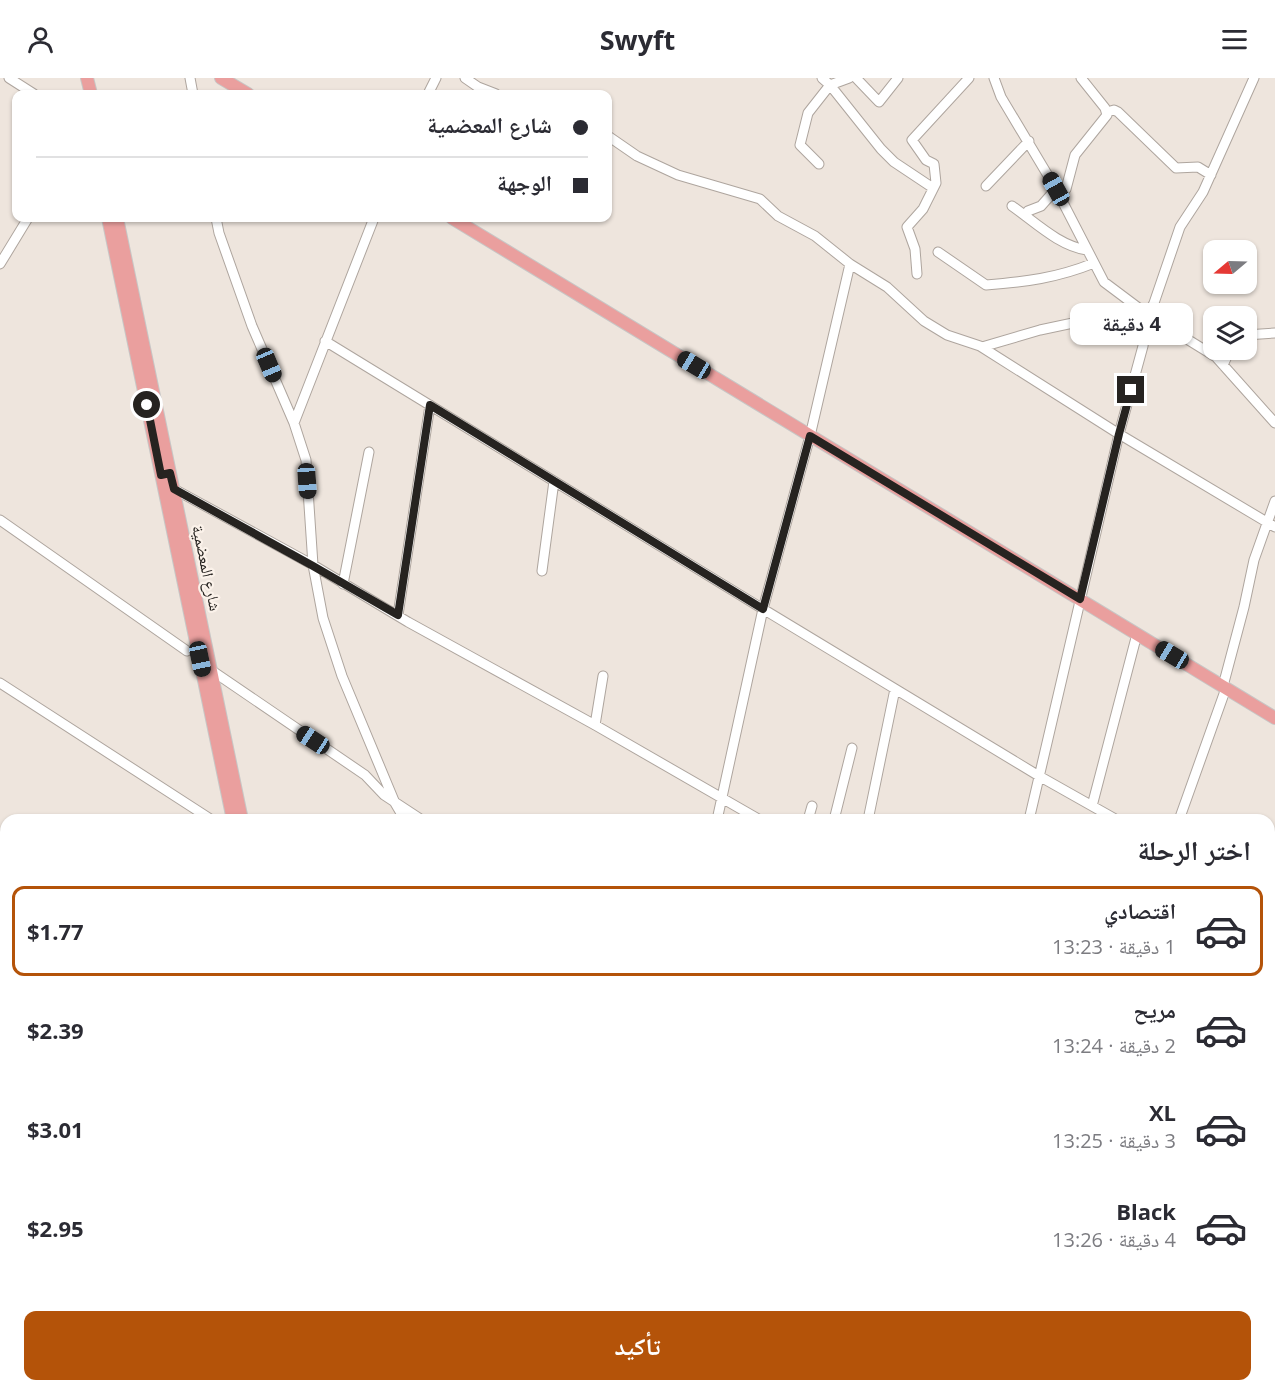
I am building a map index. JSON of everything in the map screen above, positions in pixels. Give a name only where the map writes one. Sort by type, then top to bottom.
[{"type":"main road","points":[[221,78],[241,90]]},
{"type":"main road","name":"شارع المعضمية","points":[[109,222],[166,474],[174,489],[241,814]]},
{"type":"main road","name":"شارع المعضمية","points":[[118,222],[232,814]]},
{"type":"main road","points":[[459,222],[1275,718]]},
{"type":"street","points":[[9,78],[28,90]]},
{"type":"street","points":[[465,78],[486,90]]},
{"type":"street","points":[[822,78],[894,162],[933,188]]},
{"type":"street","points":[[819,164],[800,145],[808,113],[830,85],[849,78]]},
{"type":"street","points":[[856,78],[879,102],[898,78]]},
{"type":"street","points":[[917,274],[915,249],[907,227],[923,209],[936,183],[934,164],[926,159],[912,140],[969,78]]},
{"type":"street","points":[[994,78],[1001,96],[1058,193],[1104,282],[1134,306],[1216,357],[1275,423]]},
{"type":"street","points":[[1081,78],[1107,112]]},
{"type":"street","points":[[1030,814],[1119,434],[1143,346],[1148,315],[1180,227],[1203,192],[1254,78]]},
{"type":"street","points":[[1107,112],[1114,110],[1118,112],[1176,168],[1196,166],[1211,175]]},
{"type":"street","points":[[1025,215],[1067,186],[1075,155],[1106,117],[1107,112]]},
{"type":"street","points":[[612,139],[637,156],[678,175],[760,199],[778,216],[815,236],[850,264],[887,287],[924,321],[947,336],[982,347],[1119,434],[1272,525]]},
{"type":"street","points":[[986,186],[1029,141]]},
{"type":"street","points":[[1012,206],[1054,237],[1077,249],[1087,250]]},
{"type":"street","points":[[0,264],[26,222]]},
{"type":"street","points":[[217,222],[252,326],[294,423],[306,460],[313,566],[323,618],[342,676],[402,814]]},
{"type":"street","points":[[294,423],[372,222]]},
{"type":"street","points":[[938,252],[986,285],[1042,280],[1073,272],[1094,263]]},
{"type":"street","points":[[718,814],[763,609],[810,436],[850,264]]},
{"type":"street","points":[[982,347],[1040,330],[1120,313],[1134,306]]},
{"type":"street","points":[[1257,334],[1275,333]]},
{"type":"street","points":[[325,341],[895,689],[1106,814]]},
{"type":"street","points":[[1223,365],[1225,360]]},
{"type":"street","points":[[398,615],[430,405]]},
{"type":"street","points":[[344,584],[369,452]]},
{"type":"street","points":[[542,571],[555,481]]},
{"type":"street","points":[[174,489],[749,814]]},
{"type":"street","points":[[1181,814],[1225,691],[1223,686],[1254,560],[1272,525],[1275,501]]},
{"type":"street","points":[[0,520],[187,651]]},
{"type":"street","points":[[1092,806],[1137,634]]},
{"type":"street","points":[[211,670],[365,775],[384,795],[413,814]]},
{"type":"street","points":[[595,725],[603,676]]},
{"type":"street","points":[[0,683],[203,814]]},
{"type":"street","points":[[869,814],[895,689]]},
{"type":"street","points":[[836,814],[852,748]]},
{"type":"street","points":[[810,814],[812,806]]},
{"type":"route","points":[[147,405],[161,475],[170,473],[174,489],[398,615],[430,405],[763,609],[810,436],[1080,599],[1131,390]]}]
